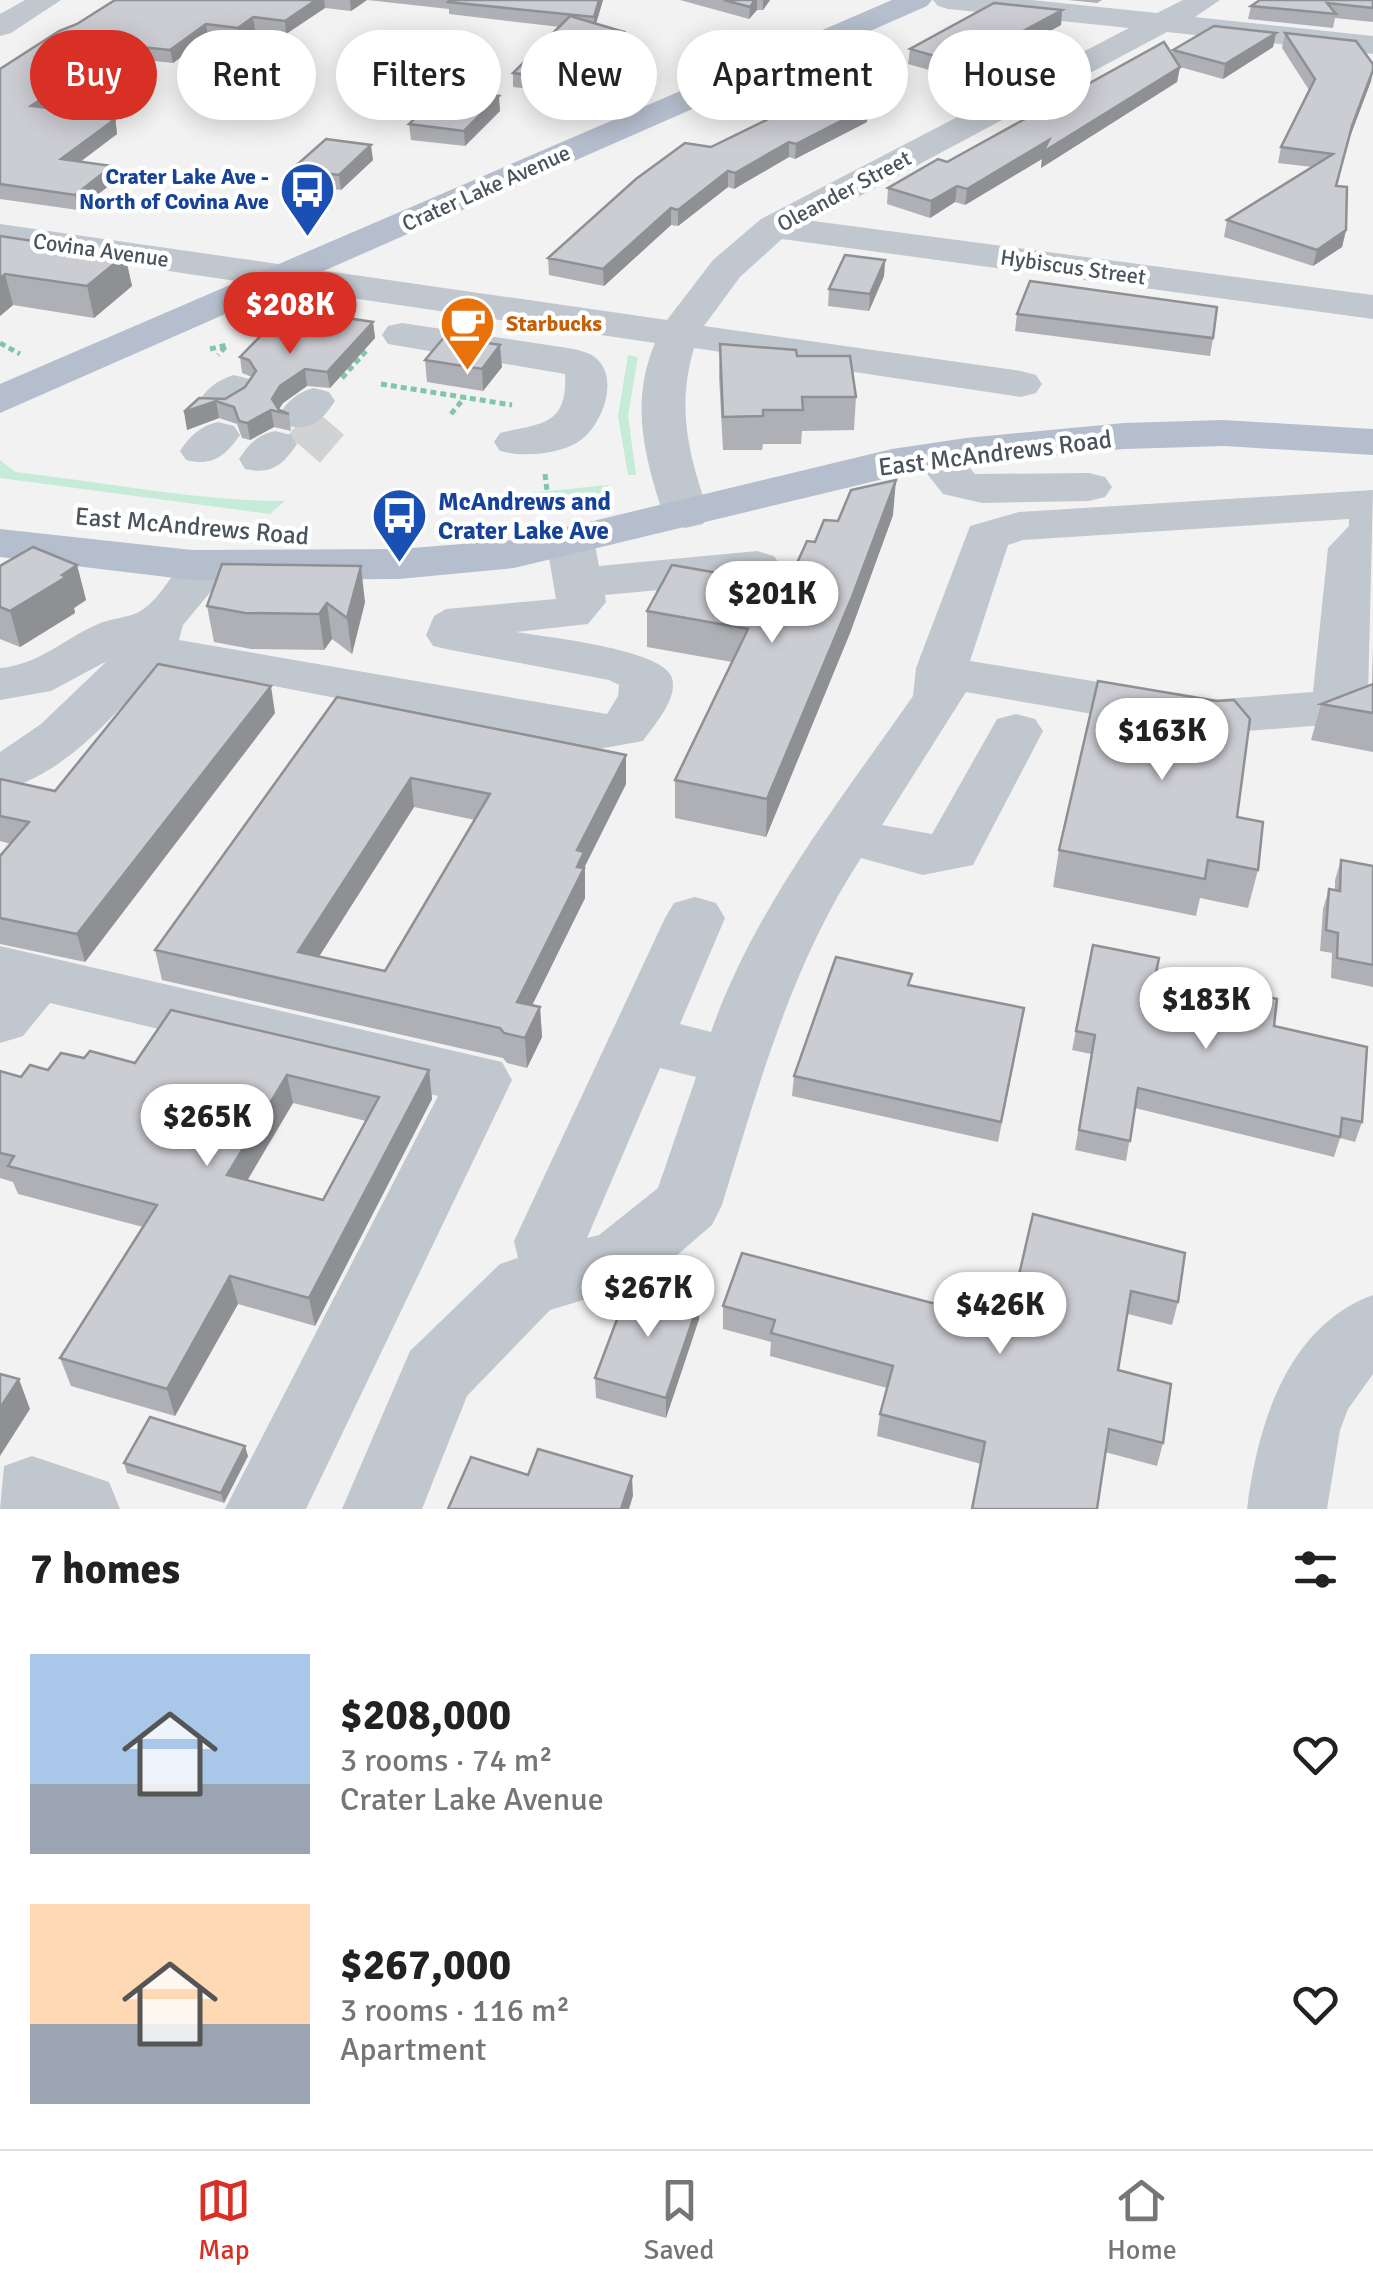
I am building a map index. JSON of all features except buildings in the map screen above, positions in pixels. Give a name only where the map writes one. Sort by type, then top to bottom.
[{"type":"main road","name":"Crater Lake Avenue","points":[[0,400],[916,0]]},
{"type":"main road","name":"East McAndrews Road","points":[[0,543],[208,566],[399,564],[514,554],[935,456],[1040,442],[1224,433],[1373,442]]},
{"type":"main road","name":"East McAndrews Road","points":[[0,504],[160,528],[287,537],[624,526]]},
{"type":"street","points":[[0,28],[46,0]]},
{"type":"street","points":[[948,0],[1373,45]]},
{"type":"street","name":"Oleander Street","points":[[686,514],[663,437],[666,372],[678,331],[720,274],[744,249],[774,227],[1206,0]]},
{"type":"street","name":"Hybiscus Street","points":[[774,227],[1373,307]]},
{"type":"street","name":"Covina Avenue","points":[[0,235],[1021,384]]},
{"type":"street","points":[[390,337],[568,360],[582,366],[586,374],[580,412],[573,423],[563,432],[541,440],[526,435]]},
{"type":"street","points":[[935,456],[960,484],[982,489],[1211,485],[1243,490],[1258,511]]},
{"type":"street","points":[[382,1509],[437,1375],[526,1286],[621,1259],[686,1205],[752,1003],[816,880],[938,697],[942,672],[987,536],[1019,526],[1372,504],[1373,530],[1352,548],[1342,698],[1325,708],[1209,718],[942,672]]},
{"type":"street","points":[[0,684],[23,684],[56,673],[116,634],[152,636],[274,670],[566,727],[600,732],[624,729],[645,696],[646,678],[624,667],[451,636],[452,627],[464,620],[570,613],[581,602],[566,544],[758,566]]},
{"type":"street","points":[[0,773],[19,768],[42,752],[152,636],[208,566]]},
{"type":"street","points":[[846,835],[923,855],[952,851],[1016,731]]},
{"type":"street","points":[[558,1277],[550,1241],[695,918]]},
{"type":"street","points":[[12,989],[479,1080],[265,1509]]},
{"type":"street","points":[[641,1039],[734,1062]]},
{"type":"street","points":[[1288,1509],[1308,1402],[1343,1349],[1373,1326]]},
{"type":"path","points":[[306,426],[390,337]]},
{"type":"path","points":[[0,343],[21,354]]},
{"type":"path","points":[[382,384],[464,398],[526,435],[566,544]]},
{"type":"path","points":[[451,414],[464,398]]},
{"type":"green space","points":[[628,355],[638,357],[628,416],[636,475],[628,475],[618,416]]},
{"type":"green space","points":[[0,460],[15,472],[183,494],[285,501],[270,514],[0,478]]},
{"type":"green space","points":[[608,485],[611,494],[602,497],[500,509],[499,496]]},
{"type":"tunnel","points":[[304,449],[328,421]]},
{"type":"place","name":"Crater Lake Ave - North of Covina Ave","points":[[308,238]]},
{"type":"place","name":"Starbucks","points":[[467,372]]},
{"type":"place","name":"McAndrews and Crater Lake Ave","points":[[399,564]]}]
